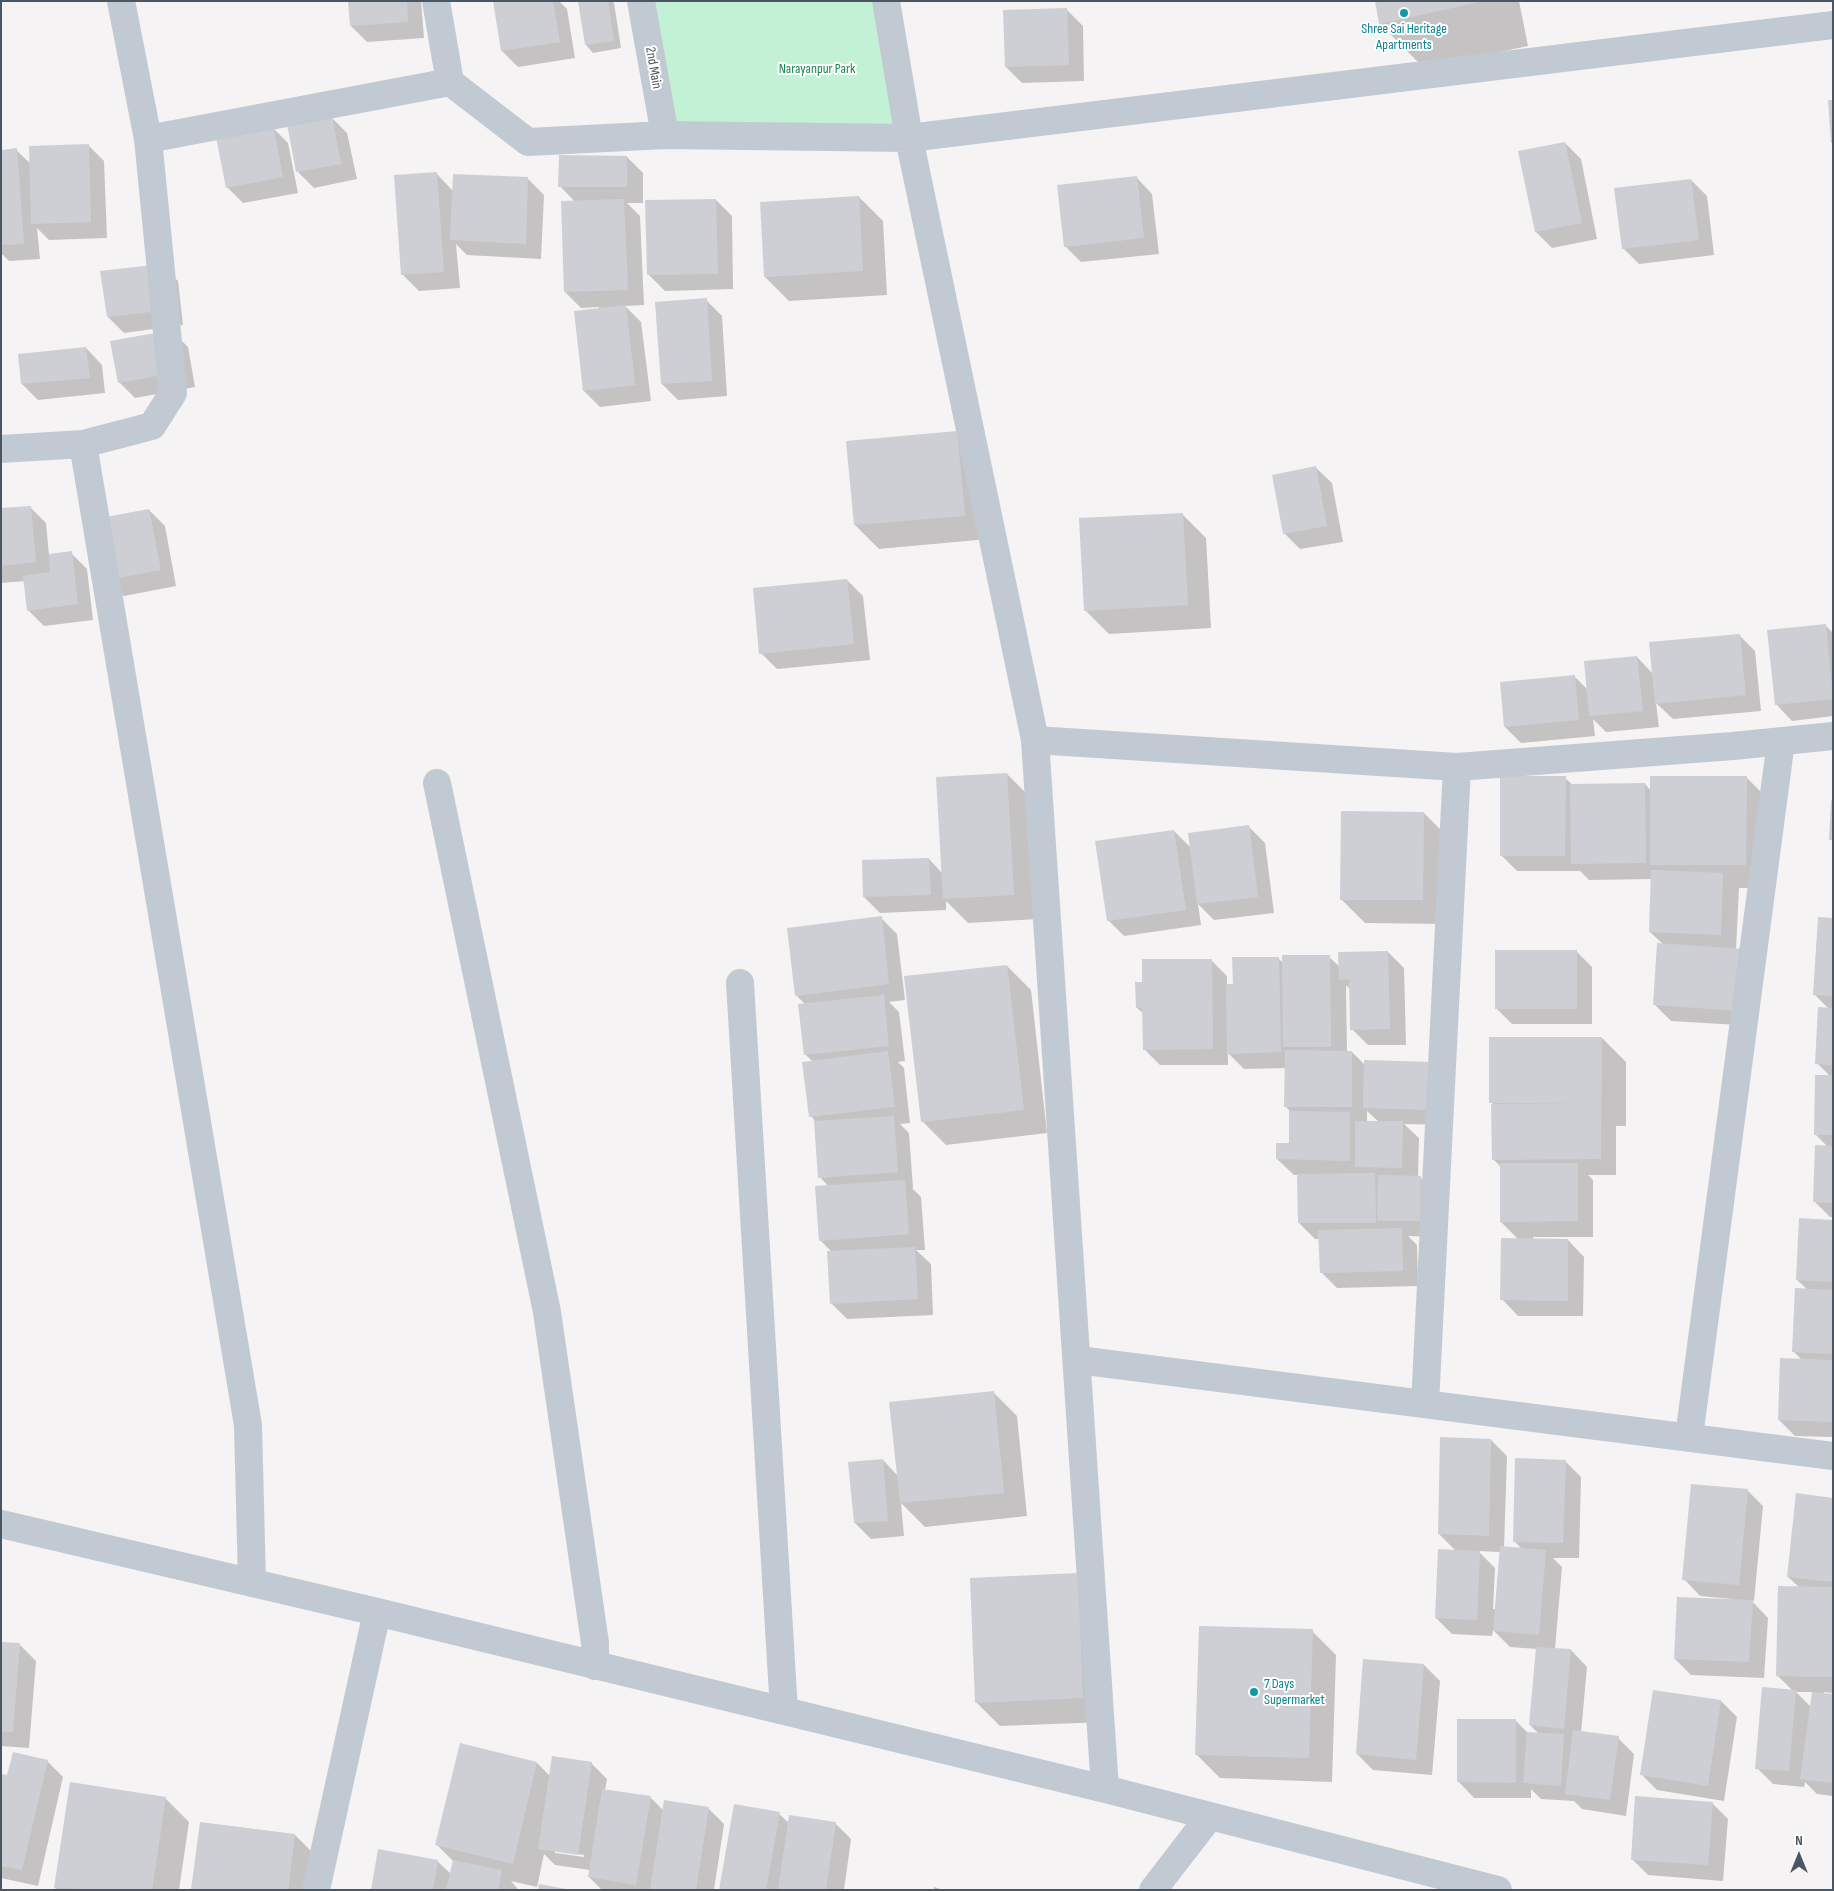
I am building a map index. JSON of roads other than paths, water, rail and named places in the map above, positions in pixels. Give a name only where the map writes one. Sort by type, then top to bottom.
[{"type":"street","points":[[1,449],[82,444],[152,426],[174,393],[148,139],[121,1]]},
{"type":"street","points":[[436,1],[450,82],[528,142],[665,135],[909,138],[1833,25]]},
{"type":"street","name":"2nd Main","points":[[641,1],[665,135]]},
{"type":"street","points":[[886,1],[909,138],[1035,740],[1078,1360],[1105,1789]]},
{"type":"street","points":[[148,139],[450,82]]},
{"type":"street","points":[[82,444],[248,1425],[252,1583]]},
{"type":"street","points":[[1035,740],[1457,767],[1833,736]]},
{"type":"street","points":[[1689,1437],[1782,741]]},
{"type":"street","points":[[1425,1404],[1457,767]]},
{"type":"street","points":[[437,783],[547,1312],[596,1643],[596,1666]]},
{"type":"street","points":[[740,983],[784,1711]]},
{"type":"street","points":[[1078,1360],[1833,1456]]},
{"type":"street","points":[[1,1524],[377,1612],[1105,1789],[1498,1890]]},
{"type":"street","points":[[316,1890],[377,1612]]},
{"type":"street","points":[[1153,1890],[1210,1816]]},
{"type":"place","name":"Shree Sai Heritage Apartments","points":[[1404,13]]},
{"type":"place","name":"7 Days Supermarket","points":[[1254,1692]]},
{"type":"park label","name":"Narayanpur Park","points":[[817,69]]}]
